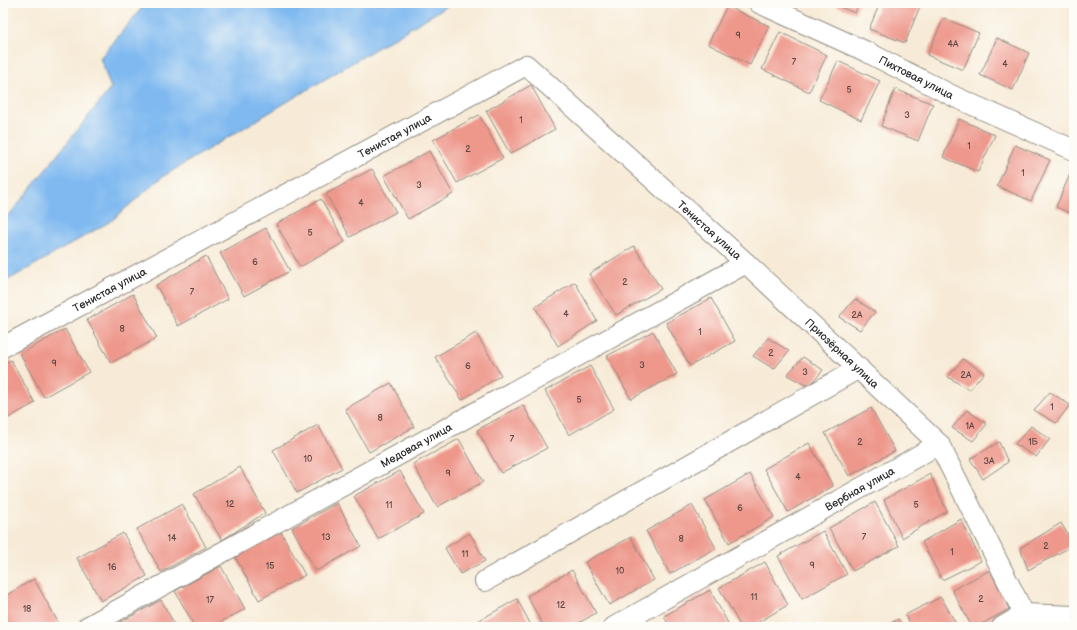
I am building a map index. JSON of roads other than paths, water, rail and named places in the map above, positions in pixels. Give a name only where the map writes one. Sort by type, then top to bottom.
[{"type":"street","name":"Пихтовая улица","points":[[759,3],[867,52],[954,97],[1074,150]]},
{"type":"street","name":"Тенистая улица","points":[[3,347],[526,65],[746,263]]},
{"type":"street","name":"Приозёрная улица","points":[[746,263],[939,444]]},
{"type":"street","name":"Медовая улица","points":[[87,627],[746,263]]},
{"type":"street","points":[[485,581],[858,368]]},
{"type":"street","points":[[939,444],[1024,614]]},
{"type":"street","name":"Вербная улица","points":[[614,627],[939,444]]},
{"type":"street","points":[[1002,627],[1024,614],[1074,618]]},
{"type":"street","points":[[1064,627],[1074,618]]},
{"type":"water","points":[[146,3],[452,3],[162,177],[111,221],[3,283],[3,219],[10,214],[111,88],[100,58]]}]
